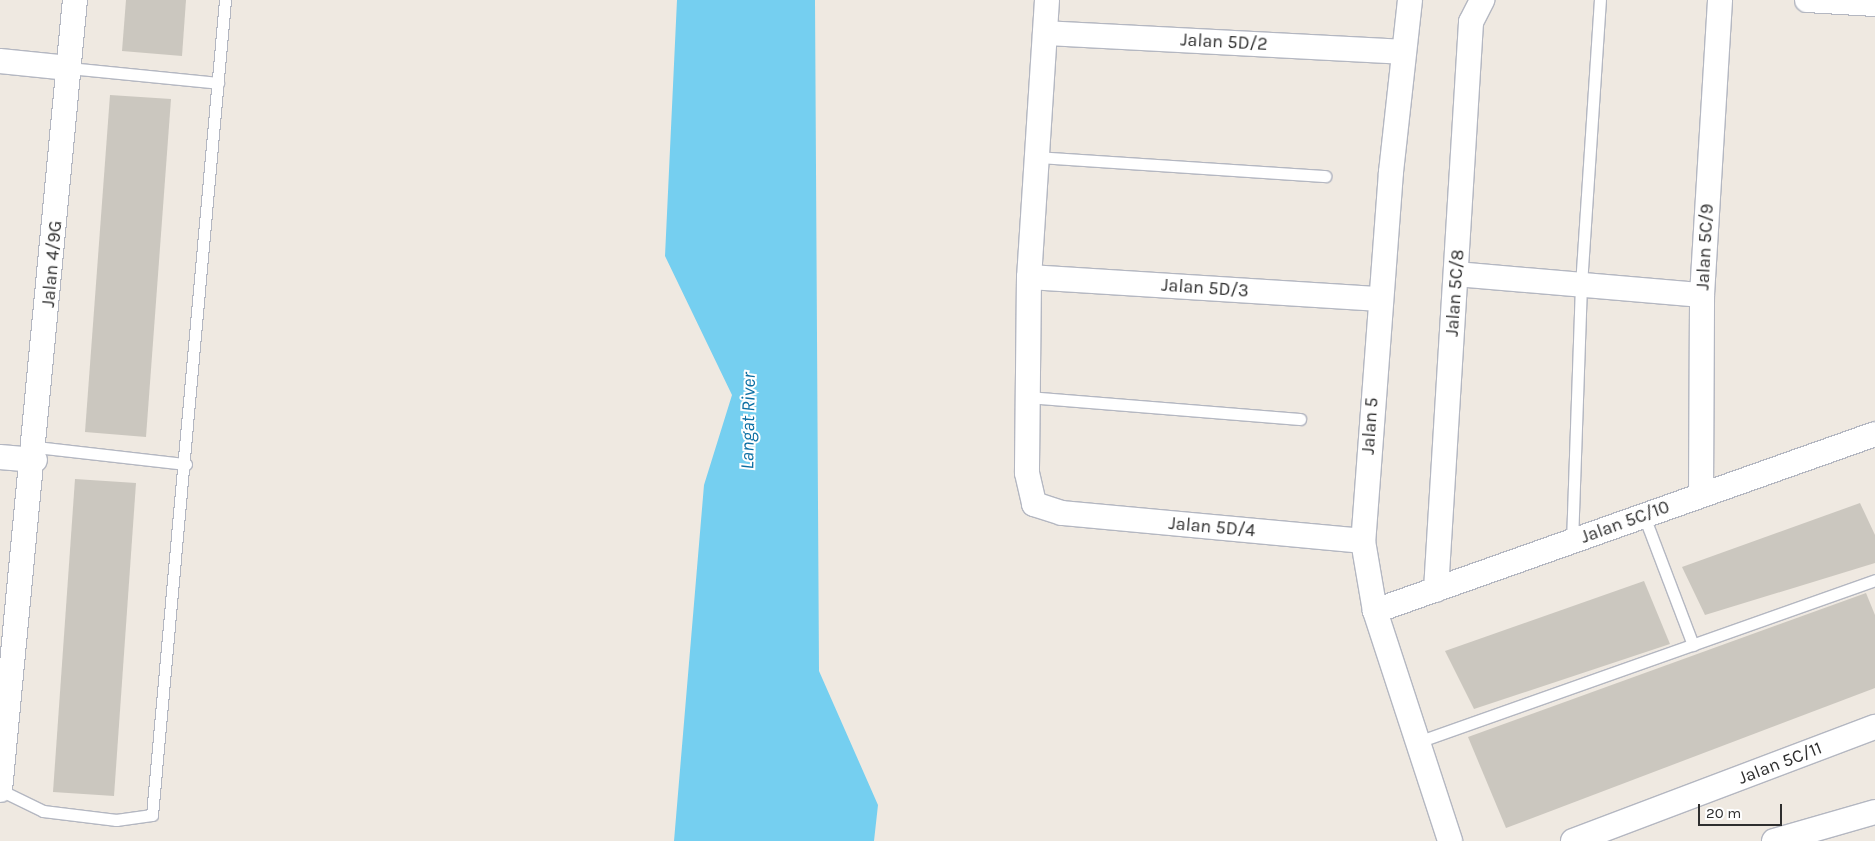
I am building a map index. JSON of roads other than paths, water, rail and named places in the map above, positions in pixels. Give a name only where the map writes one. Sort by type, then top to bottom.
[{"type":"street","name":"Jalan 4/9G","points":[[0,790],[36,453],[75,0]]},
{"type":"street","points":[[1027,397],[1029,277],[1047,0]]},
{"type":"street","name":"Jalan 5","points":[[1410,0],[1403,52],[1380,299],[1362,541],[1375,611],[1415,743],[1450,841]]},
{"type":"street","name":"Jalan 5C/8","points":[[1436,590],[1471,22],[1482,0]]},
{"type":"street","name":"Jalan 5C/9","points":[[1701,495],[1702,295],[1720,0]]},
{"type":"street","points":[[1807,0],[1875,4]]},
{"type":"street","name":"Jalan 5D/2","points":[[1045,33],[1403,52]]},
{"type":"street","points":[[0,61],[69,68]]},
{"type":"street","points":[[1456,274],[1702,295]]},
{"type":"street","name":"Jalan 5D/3","points":[[1029,277],[1380,299]]},
{"type":"street","name":"Jalan 5D/4","points":[[1027,397],[1027,473],[1034,504],[1062,513],[1362,541]]},
{"type":"street","name":"Jalan 5C/10","points":[[1375,611],[1875,434]]},
{"type":"street","points":[[0,457],[36,453]]},
{"type":"street","name":"Jalan 5C/11","points":[[1572,841],[1875,727]]},
{"type":"street","points":[[1774,841],[1875,812]]},
{"type":"lane","points":[[0,790],[42,811],[116,820],[152,815],[186,464],[225,0]]},
{"type":"lane","points":[[1572,542],[1580,285],[1600,0]]},
{"type":"lane","points":[[69,68],[218,83]]},
{"type":"lane","points":[[1037,157],[1325,176]]},
{"type":"lane","points":[[1027,397],[1300,419]]},
{"type":"lane","points":[[36,453],[186,464]]},
{"type":"lane","points":[[1644,516],[1693,645]]},
{"type":"lane","points":[[1415,743],[1875,580]]},
{"type":"water","name":"Langat River","points":[[677,0],[815,0],[819,671],[878,805],[874,841],[674,841],[704,485],[732,395],[665,256]]}]
